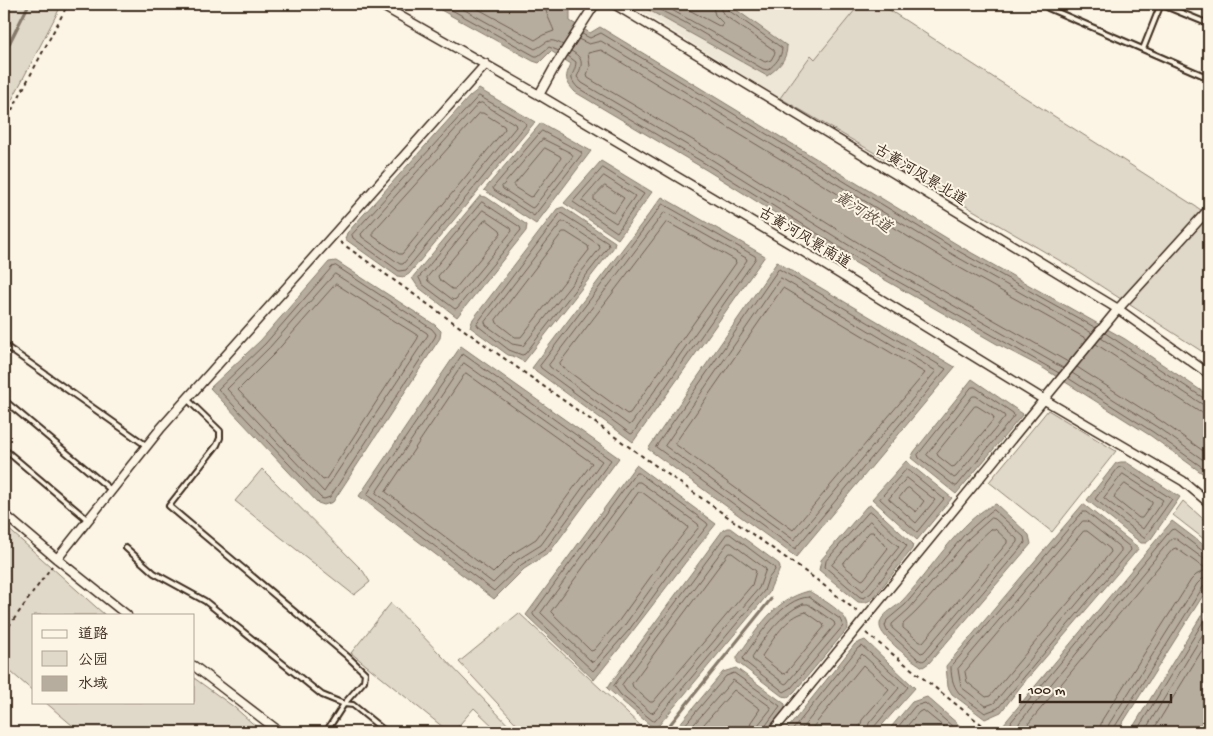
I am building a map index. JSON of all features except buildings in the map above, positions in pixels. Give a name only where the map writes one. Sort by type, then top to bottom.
[{"type":"street","name":"古黄河风景南道","points":[[379,4],[540,95],[799,249],[1043,399],[1183,480],[1209,503]]},
{"type":"street","points":[[540,95],[554,68],[595,4]]},
{"type":"street","name":"古黄河风景北道","points":[[614,4],[1118,309],[1209,374]]},
{"type":"street","points":[[57,559],[187,399],[486,64]]},
{"type":"street","points":[[772,732],[1118,309],[1209,209]]},
{"type":"street","points":[[4,514],[126,614]]},
{"type":"street","points":[[195,667],[280,732]]},
{"type":"lane","points":[[1050,4],[1048,8],[1209,78]]},
{"type":"lane","points":[[1143,49],[1161,4],[1209,24]]},
{"type":"lane","points":[[4,345],[147,446]]},
{"type":"lane","points":[[187,399],[220,431],[220,438],[217,445],[169,506],[364,673],[364,681],[344,704],[326,732]]},
{"type":"lane","points":[[4,400],[112,490]]},
{"type":"lane","points":[[4,449],[88,520]]},
{"type":"lane","points":[[126,548],[154,573],[205,601],[322,695],[344,704],[353,704],[386,732]]},
{"type":"path","points":[[4,125],[68,4]]},
{"type":"path","points":[[332,236],[809,574],[865,618]]},
{"type":"path","points":[[4,633],[57,559]]},
{"type":"path","points":[[858,627],[991,732]]},
{"type":"shaded area","points":[[629,4],[860,4],[815,59],[810,55],[780,98]]},
{"type":"green space","points":[[4,4],[62,4],[4,115]]},
{"type":"green space","points":[[860,4],[880,4],[1209,215],[1209,356],[1076,270],[780,98],[811,55],[815,59]]},
{"type":"green space","points":[[1048,410],[1116,451],[1052,532],[989,482]]},
{"type":"green space","points":[[262,469],[363,571],[370,582],[354,595],[235,501]]},
{"type":"green space","points":[[1183,501],[1209,524],[1209,543],[1173,515]]},
{"type":"green space","points":[[4,525],[104,614],[32,614],[32,690],[4,666]]},
{"type":"green space","points":[[391,603],[515,732],[499,732],[474,708],[453,732],[449,732],[351,653]]},
{"type":"green space","points":[[519,613],[642,727],[639,732],[524,732],[459,662]]},
{"type":"green space","points":[[195,679],[234,707],[260,730],[259,732],[80,732],[47,704],[195,704]]},
{"type":"water","name":"黄河故道","points":[[430,4],[560,4],[570,9],[570,21],[590,33],[600,27],[963,248],[1125,339],[1209,396],[1209,478],[1151,436],[1043,368],[997,344],[852,261],[708,171],[575,92],[567,81],[571,64],[551,51],[539,63],[533,61]]},
{"type":"water","points":[[638,4],[728,4],[787,46],[784,60],[767,76]]},
{"type":"water","points":[[479,89],[535,122],[409,274],[404,277],[397,276],[345,239],[347,233],[470,96]]},
{"type":"water","points":[[541,123],[591,151],[536,224],[484,190]]},
{"type":"water","points":[[601,161],[652,192],[618,239],[564,203]]},
{"type":"water","points":[[480,196],[486,197],[527,225],[526,231],[457,317],[418,287],[412,278]]},
{"type":"water","points":[[662,197],[765,256],[633,442],[532,368]]},
{"type":"water","points":[[563,207],[615,242],[614,247],[524,362],[508,355],[470,327],[473,319],[557,209]]},
{"type":"water","points":[[336,261],[435,325],[441,331],[440,338],[333,502],[324,505],[318,503],[210,388],[261,340],[329,262]]},
{"type":"water","points":[[777,262],[955,367],[796,557],[648,449]]},
{"type":"water","points":[[461,346],[619,458],[549,553],[524,569],[494,599],[359,496]]},
{"type":"water","points":[[972,379],[1023,414],[956,494],[911,458]]},
{"type":"water","points":[[906,461],[952,498],[917,540],[872,499]]},
{"type":"water","points":[[1126,462],[1180,497],[1151,539],[1146,543],[1141,543],[1087,500],[1116,463]]},
{"type":"water","points":[[636,465],[716,524],[594,680],[526,615]]},
{"type":"water","points":[[996,504],[1029,535],[1031,544],[929,663],[923,667],[905,655],[885,636],[881,631],[880,622],[911,591],[958,533],[984,510]]},
{"type":"water","points":[[1083,504],[1139,548],[1001,712],[985,719],[952,694],[948,687],[946,666]]},
{"type":"water","points":[[871,505],[913,544],[912,549],[875,596],[867,602],[858,602],[819,570],[821,560],[866,507]]},
{"type":"water","points":[[1172,521],[1209,549],[1209,586],[1117,732],[1011,732],[1003,725]]},
{"type":"water","points":[[730,528],[779,564],[779,571],[769,593],[659,725],[656,727],[651,726],[607,688],[723,530]]},
{"type":"water","points":[[809,591],[839,612],[847,622],[848,628],[794,692],[788,697],[782,696],[737,662],[737,657],[776,608],[796,595]]},
{"type":"water","points":[[1209,603],[1209,732],[1130,732]]},
{"type":"water","points":[[865,640],[915,688],[876,732],[785,732],[855,644]]},
{"type":"water","points":[[736,668],[785,704],[785,709],[766,732],[673,732],[723,672]]},
{"type":"water","points":[[927,697],[967,732],[887,732],[912,702]]},
{"type":"waterway","points":[[4,54],[29,4]]},
{"type":"waterway","points":[[664,732],[771,599]]}]
